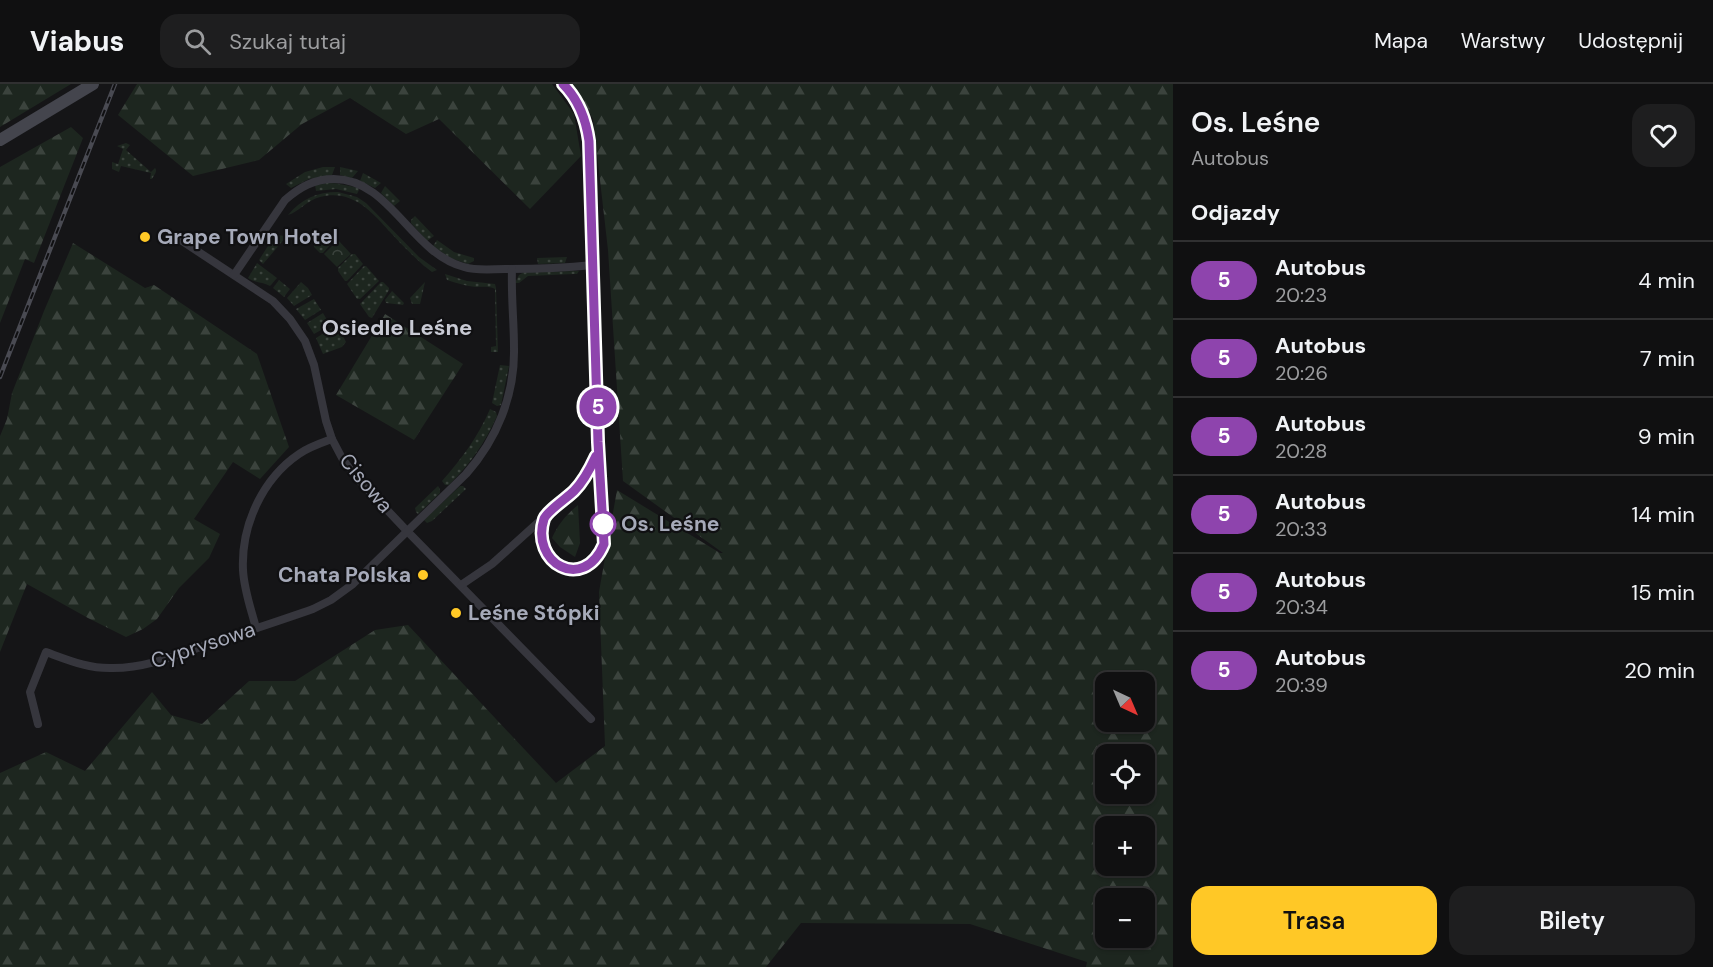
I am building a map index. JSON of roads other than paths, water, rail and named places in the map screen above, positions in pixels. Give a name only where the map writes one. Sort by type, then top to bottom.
[{"type":"main road","points":[[0,140],[93,84]]},
{"type":"street","points":[[461,585],[506,552],[573,491],[583,481],[596,456],[598,435],[588,131],[577,102],[563,84]]},
{"type":"street","points":[[234,275],[285,200],[306,184],[332,179],[344,179],[369,189],[427,246],[449,262],[464,267],[480,270],[593,266]]},
{"type":"street","name":"Cisowa","points":[[176,237],[273,301],[290,319],[305,341],[314,365],[332,439],[355,476],[591,719]]},
{"type":"street","name":"Cyprysowa","points":[[38,724],[30,692],[46,652],[79,664],[96,667],[131,667],[167,658],[303,612],[331,600],[353,584],[474,465],[489,442],[509,393],[513,365],[512,269]]},
{"type":"street","points":[[255,628],[244,583],[243,561],[244,544],[254,511],[269,484],[290,461],[311,447],[332,439]]},
{"type":"railway","points":[[0,377],[115,84]]},
{"type":"place","name":"Grape Town Hotel","points":[[145,237]]},
{"type":"place","name":"Os. Leśne","points":[[603,524]]},
{"type":"place","name":"Chata Polska","points":[[423,575]]},
{"type":"place","name":"Leśne Stópki","points":[[456,613]]},
{"type":"district","name":"Osiedle Leśne","points":[[397,327]]}]
